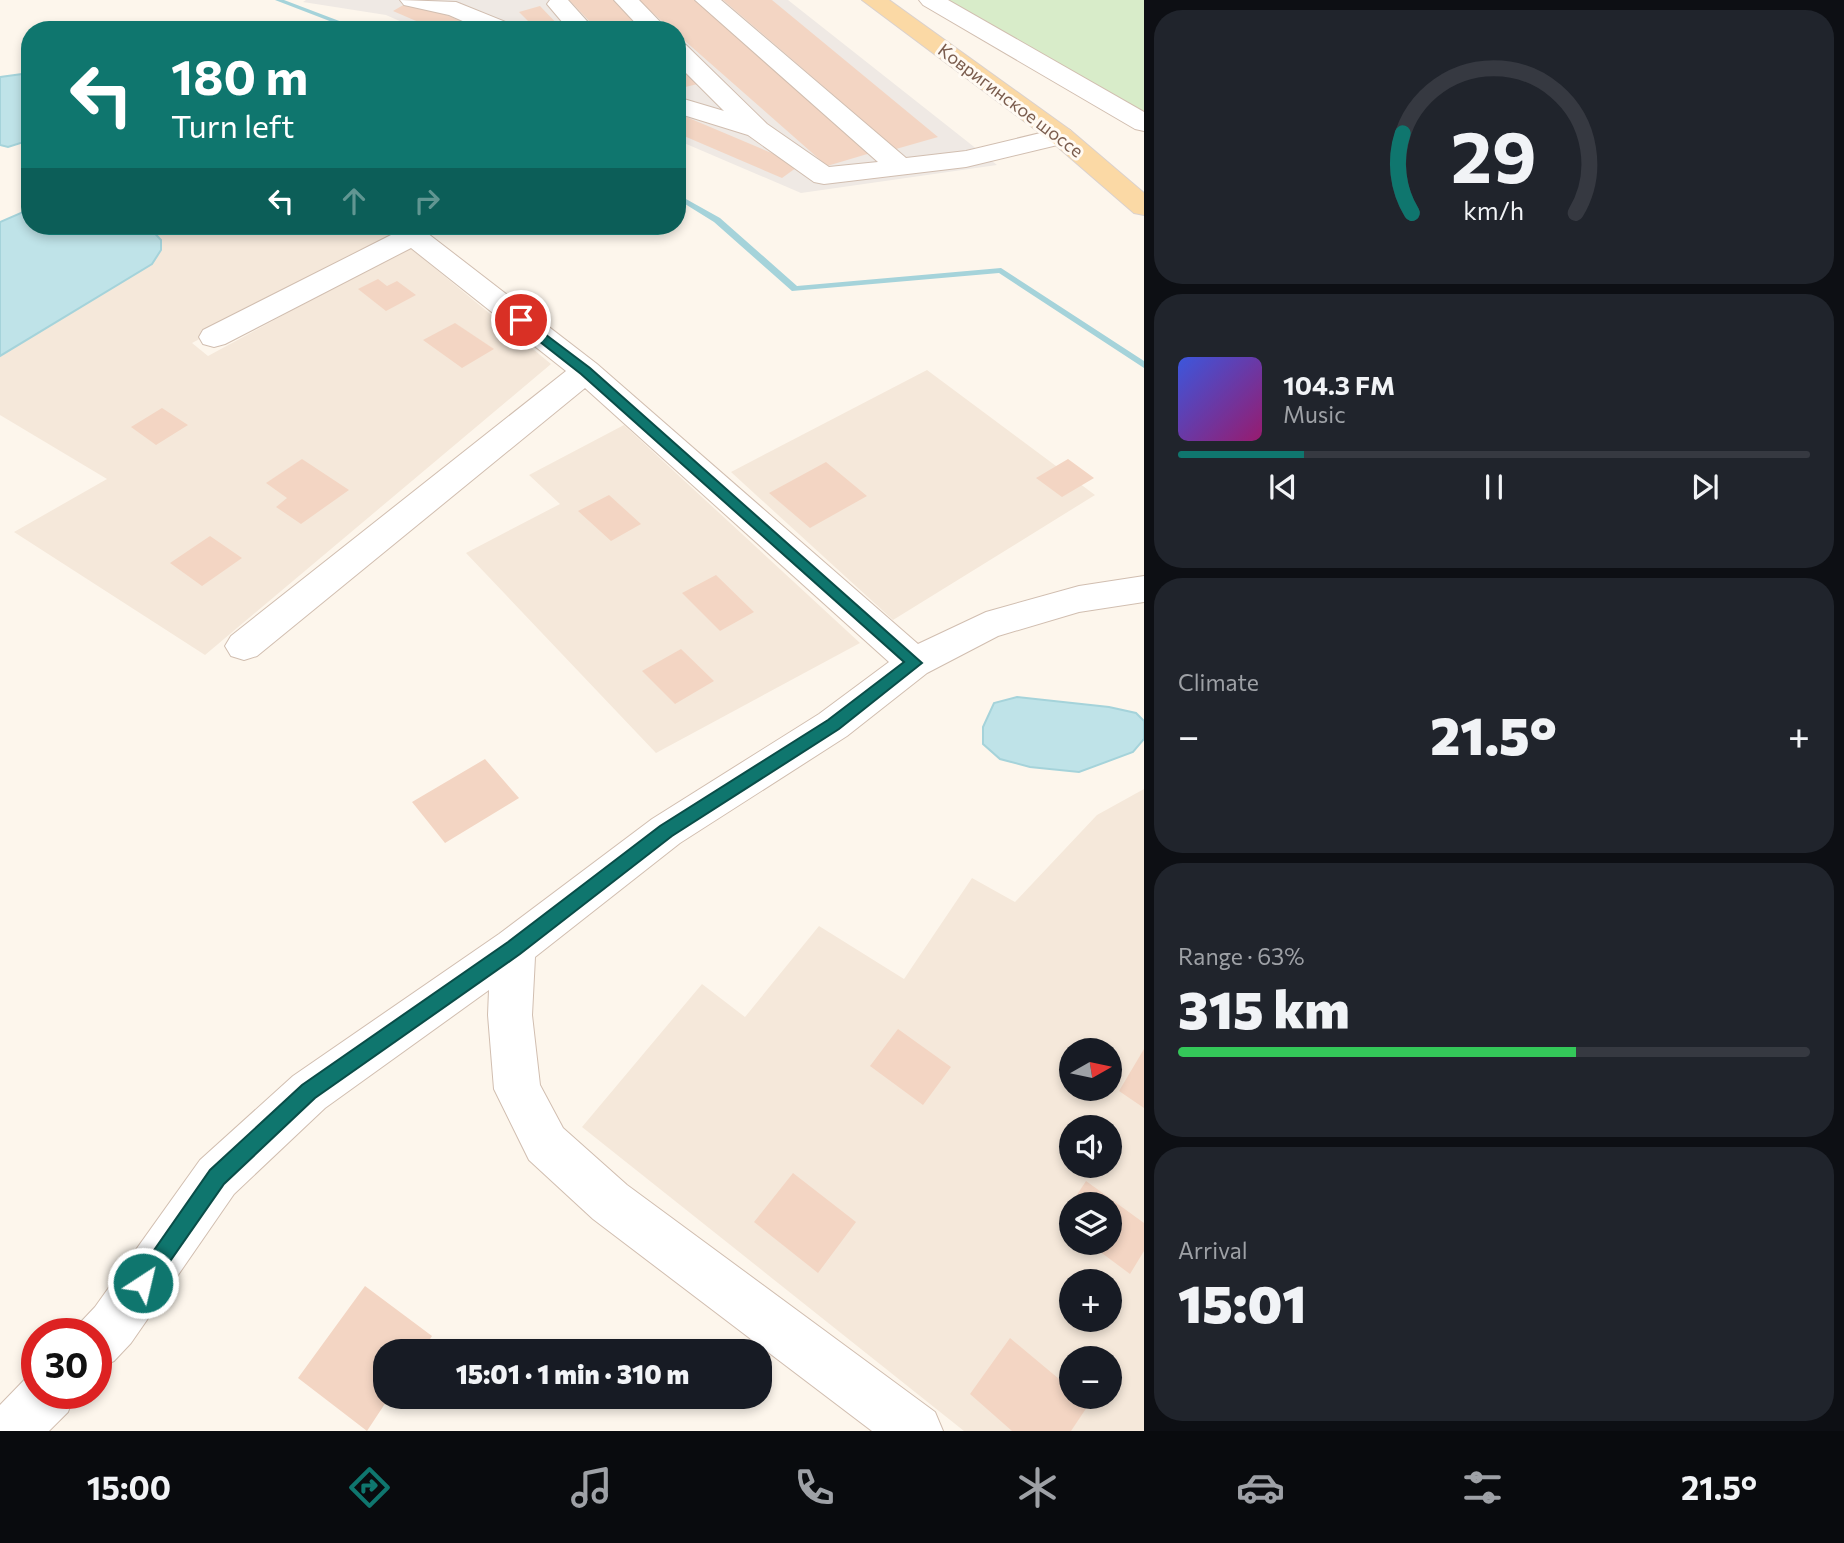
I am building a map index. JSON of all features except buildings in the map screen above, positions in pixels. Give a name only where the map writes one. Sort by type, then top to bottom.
[{"type":"main road","name":"Ковригинское шоссе","points":[[874,0],[1061,136],[1144,207]]},
{"type":"street","points":[[412,0],[456,9],[483,21]]},
{"type":"street","points":[[626,0],[647,21]]},
{"type":"street","points":[[707,0],[900,167]]},
{"type":"street","points":[[931,0],[1144,123]]},
{"type":"street","points":[[559,4],[575,21]]},
{"type":"street","points":[[686,59],[758,130],[824,176],[966,159],[1061,136]]},
{"type":"street","points":[[686,108],[758,130]]},
{"type":"street","points":[[214,337],[398,235]]},
{"type":"street","points":[[413,235],[586,371],[914,663]]},
{"type":"street","points":[[244,646],[586,371]]},
{"type":"street","points":[[112,1326],[217,1177],[309,1092],[514,948],[666,831],[833,725],[914,663],[986,626],[1079,599],[1144,589]]},
{"type":"street","points":[[514,948],[510,1015],[517,1089],[546,1144],[610,1202],[916,1431]]},
{"type":"street","points":[[12,1431],[34,1409]]},
{"type":"shaded area","points":[[788,0],[997,165],[801,193],[686,144],[686,21],[400,21],[386,15],[303,2]]},
{"type":"shaded area","points":[[156,235],[394,235],[192,343],[208,356],[409,247],[551,364],[205,655],[14,532],[107,479],[0,415],[0,356],[152,264],[161,240]]},
{"type":"shaded area","points":[[927,370],[1095,495],[893,620],[731,472]]},
{"type":"shaded area","points":[[624,425],[860,643],[656,753],[466,553],[560,504],[529,475]]},
{"type":"shaded area","points":[[1144,789],[1144,1431],[964,1431],[582,1127],[702,984],[745,1017],[819,926],[904,979],[972,878],[1015,902],[1097,815]]},
{"type":"green space","points":[[921,0],[1144,0],[1144,131]]},
{"type":"water","points":[[21,74],[21,143],[8,147],[0,145],[0,77]]},
{"type":"water","points":[[21,213],[21,235],[156,235],[161,240],[161,250],[152,264],[0,356],[0,222]]},
{"type":"water","points":[[1017,697],[1109,707],[1136,713],[1144,721],[1144,739],[1133,752],[1079,772],[1030,767],[1000,759],[983,744],[983,727],[994,703]]},
{"type":"waterway","points":[[278,0],[335,21]]},
{"type":"waterway","points":[[686,201],[717,220],[795,289],[1001,270],[1144,365]]},
{"type":"route","points":[[143,1283],[217,1177],[309,1092],[514,948],[666,831],[833,725],[914,663],[586,371],[521,320]]}]
